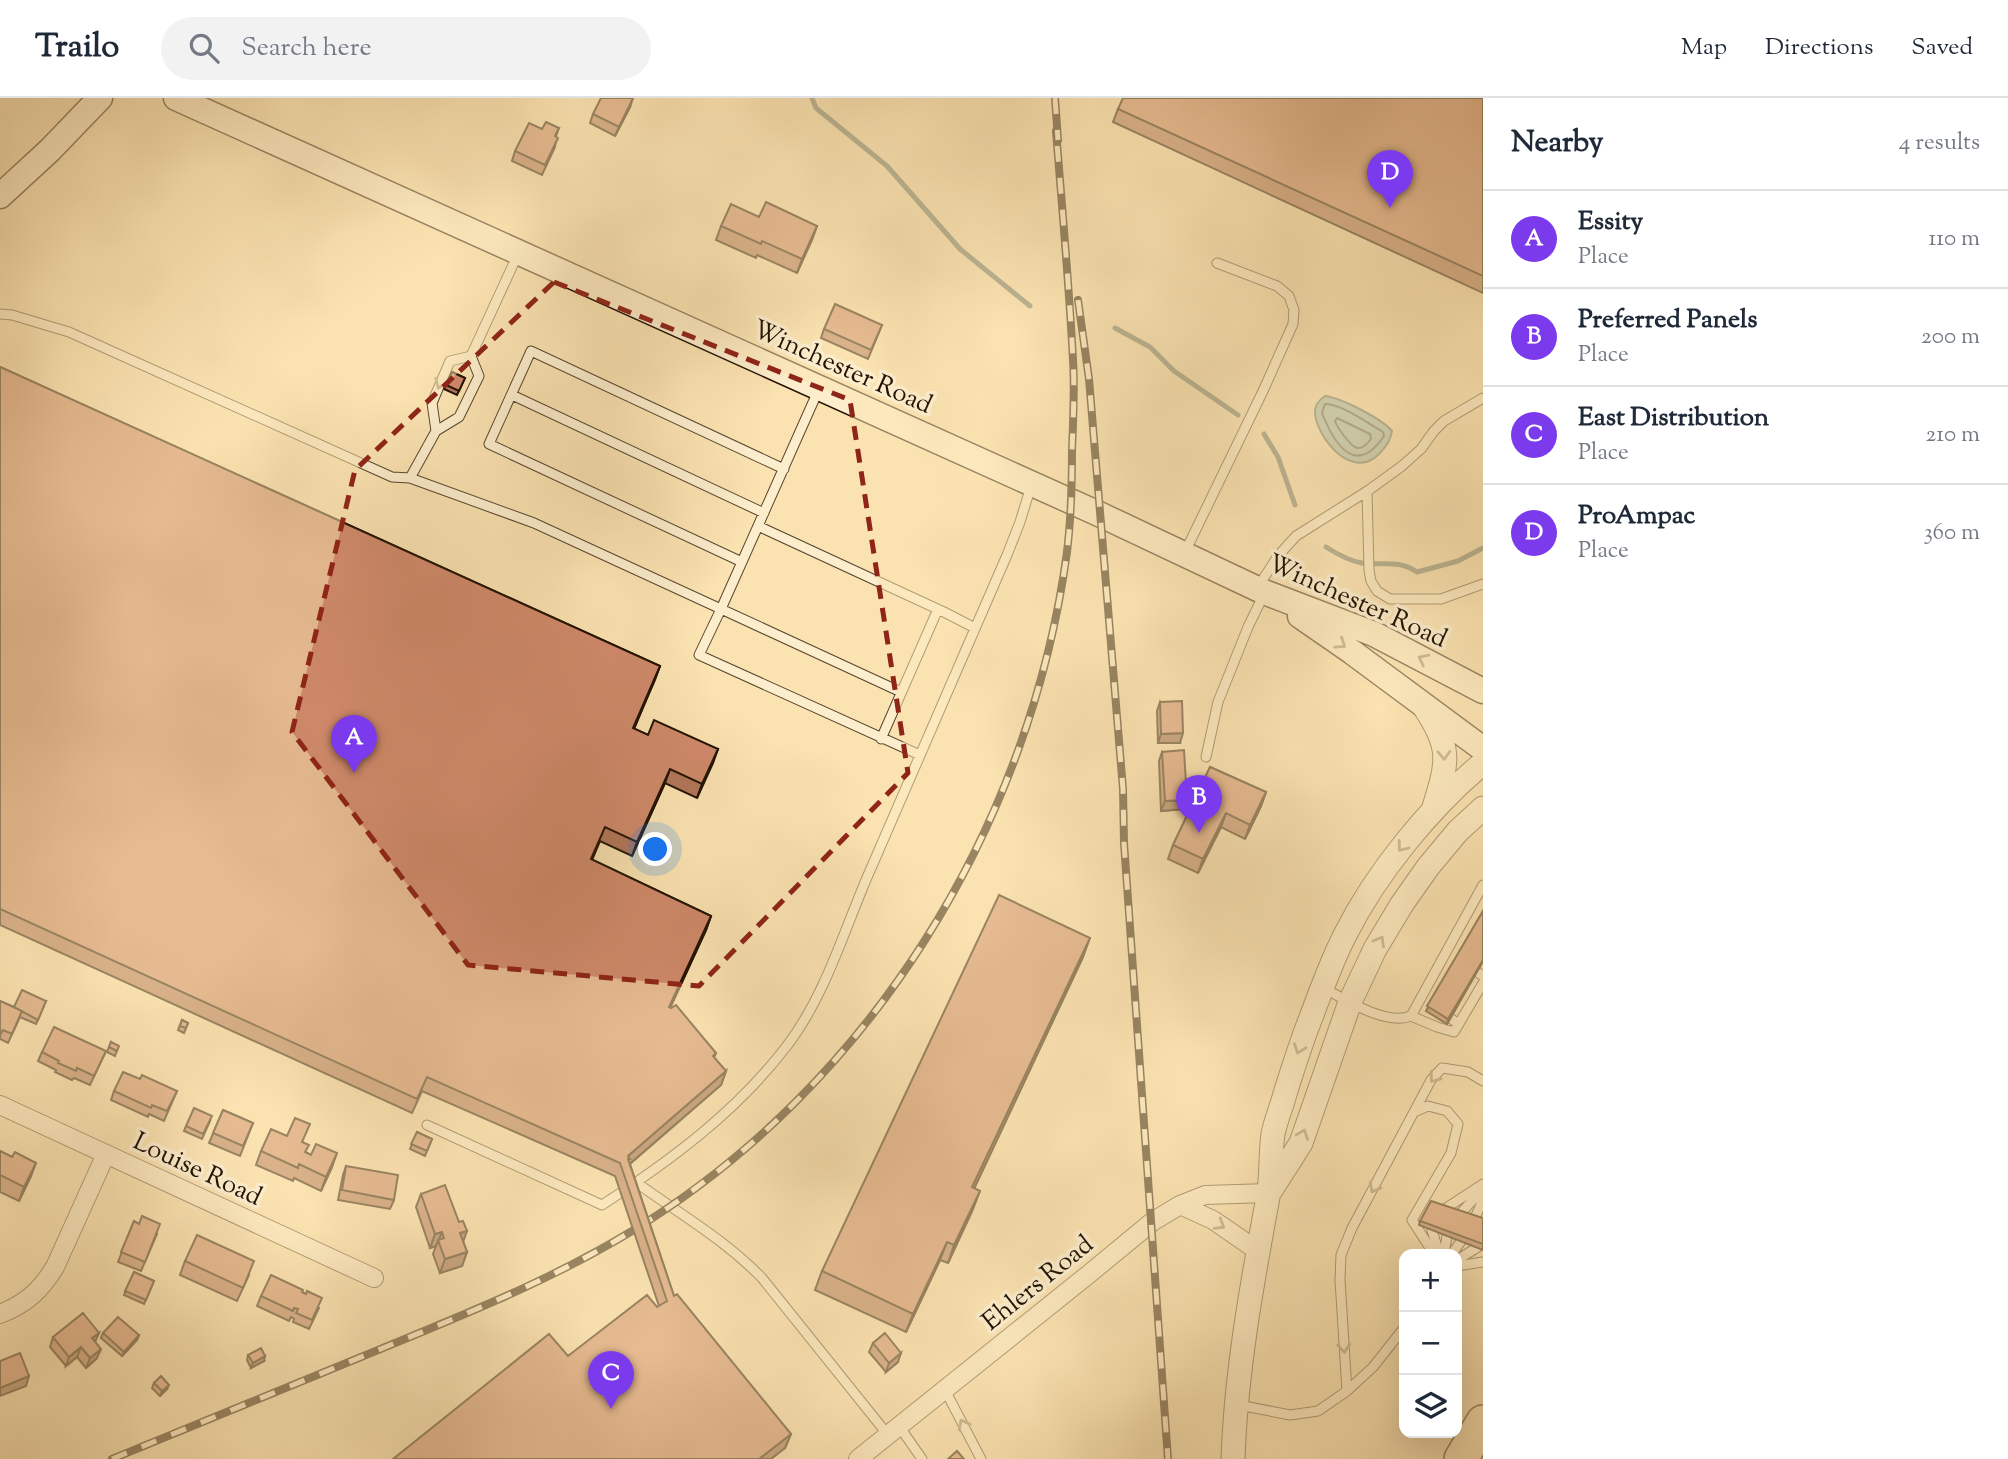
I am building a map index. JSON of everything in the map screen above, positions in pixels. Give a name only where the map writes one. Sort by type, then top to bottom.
[{"type":"highway","points":[[1461,1459],[1483,1422]]},
{"type":"main road","points":[[0,196],[50,150],[100,98]]},
{"type":"main road","name":"Winchester Road","points":[[176,98],[1261,590],[1374,634],[1483,691]]},
{"type":"main road","points":[[212,98],[248,130]]},
{"type":"main road","points":[[1261,590],[1352,652],[1483,748]]},
{"type":"street","points":[[1423,705],[1438,728],[1446,761],[1434,809]]},
{"type":"street","points":[[1233,1459],[1250,1296],[1269,1193],[1273,1134],[1296,1058],[1345,934],[1373,889],[1434,809],[1483,763]]},
{"type":"street","points":[[1269,1193],[1301,1143],[1350,1002],[1375,949],[1428,867],[1458,831],[1483,808]]},
{"type":"street","name":"Louise Road","points":[[0,1105],[374,1278]]},
{"type":"street","points":[[0,1314],[31,1298],[44,1284],[55,1267],[106,1154]]},
{"type":"street","name":"Ehlers Road","points":[[858,1459],[1152,1222],[1180,1205],[1205,1195],[1269,1193]]},
{"type":"street","points":[[1180,1205],[1213,1220],[1258,1251]]},
{"type":"lane","points":[[410,478],[436,431],[459,417],[479,376],[471,356],[518,252]]},
{"type":"lane","points":[[1184,554],[1293,324],[1294,310],[1289,296],[1277,286],[1217,263]]},
{"type":"lane","points":[[0,314],[69,332],[392,477],[410,478],[534,523],[901,692]]},
{"type":"lane","points":[[742,562],[489,444],[531,351],[784,469]]},
{"type":"lane","points":[[436,431],[432,403],[450,361],[471,356]]},
{"type":"lane","points":[[820,388],[699,655],[920,755]]},
{"type":"lane","points":[[512,395],[764,513]]},
{"type":"lane","points":[[1206,757],[1218,702],[1261,590],[1278,556],[1296,536],[1367,491],[1413,457],[1444,421],[1483,398]]},
{"type":"lane","points":[[427,1125],[602,1205],[637,1183],[687,1145],[729,1110],[762,1077],[808,1013],[828,971],[1020,522],[1032,484]]},
{"type":"lane","points":[[1367,491],[1369,563],[1371,580],[1377,591],[1390,599],[1441,599],[1483,584]]},
{"type":"lane","points":[[758,526],[975,628]]},
{"type":"lane","points":[[881,739],[938,609]]},
{"type":"lane","points":[[1411,1016],[1465,918],[1479,902],[1483,885]]},
{"type":"lane","points":[[1465,918],[1476,924]]},
{"type":"lane","points":[[1455,936],[1466,942]]},
{"type":"lane","points":[[1445,953],[1456,960]]},
{"type":"lane","points":[[1436,971],[1446,977]]},
{"type":"lane","points":[[1322,988],[1382,1016],[1411,1016],[1454,1032],[1483,983]]},
{"type":"lane","points":[[1428,985],[1438,990]]},
{"type":"lane","points":[[1467,989],[1476,995]]},
{"type":"lane","points":[[1419,1001],[1428,1007]]},
{"type":"lane","points":[[1458,1003],[1468,1009]]},
{"type":"lane","points":[[1450,1018],[1459,1024]]},
{"type":"lane","points":[[1347,1391],[1340,1280],[1341,1255],[1352,1228],[1431,1080],[1442,1068],[1468,1072],[1483,1081]]},
{"type":"lane","points":[[1414,1112],[1428,1106],[1447,1111],[1458,1124],[1451,1153],[1412,1220],[1432,1249]]},
{"type":"lane","points":[[637,1183],[740,1255],[893,1431],[922,1459]]},
{"type":"lane","points":[[1443,1210],[1483,1187]]},
{"type":"lane","points":[[1459,1215],[1483,1187]]},
{"type":"lane","points":[[1474,1220],[1483,1200]]},
{"type":"lane","points":[[1432,1230],[1435,1249]]},
{"type":"lane","points":[[1445,1249],[1447,1236]]},
{"type":"lane","points":[[1455,1249],[1461,1241]]},
{"type":"lane","points":[[1462,1257],[1478,1247]]},
{"type":"lane","points":[[1462,1265],[1483,1262]]},
{"type":"lane","points":[[1237,1405],[1290,1415],[1318,1411],[1347,1391],[1373,1367],[1399,1334]]},
{"type":"lane","points":[[944,1390],[981,1459]]},
{"type":"highlighted area","points":[[554,282],[850,400],[908,773],[699,986],[468,965],[292,732],[355,470]]},
{"type":"water","points":[[1325,396],[1361,410],[1392,431],[1379,454],[1369,461],[1358,463],[1338,454],[1329,445],[1322,435],[1315,414],[1317,404]]},
{"type":"building","points":[[601,98],[633,98],[619,127],[593,114]]},
{"type":"building","points":[[1123,98],[1483,98],[1483,276],[1118,109]]},
{"type":"building","points":[[546,122],[559,128],[555,136],[558,138],[545,165],[515,151],[529,123],[542,129]]},
{"type":"building","points":[[766,202],[817,226],[802,259],[721,226],[731,204],[759,217]]},
{"type":"building","points":[[835,304],[882,325],[871,350],[824,329]]},
{"type":"building","points":[[0,367],[660,666],[633,728],[648,735],[654,720],[718,749],[702,784],[670,769],[637,842],[605,827],[591,859],[711,916],[669,1007],[676,1005],[716,1053],[713,1056],[726,1071],[628,1156],[628,1159],[674,1296],[677,1294],[791,1434],[759,1459],[393,1459],[549,1334],[568,1356],[647,1295],[657,1307],[667,1301],[620,1163],[427,1077],[417,1099],[0,909]]},
{"type":"building","points":[[452,372],[465,378],[459,391],[446,385]]},
{"type":"building","points":[[1182,701],[1183,733],[1161,734],[1160,702]]},
{"type":"building","points":[[1184,750],[1187,800],[1165,801],[1162,752]]},
{"type":"building","points":[[1210,767],[1266,792],[1250,825],[1226,813],[1203,859],[1173,845]]},
{"type":"building","points":[[999,895],[1090,938],[972,1187],[980,1191],[954,1245],[947,1242],[913,1314],[822,1271]]},
{"type":"building","points":[[1483,911],[1483,960],[1448,1019],[1427,1006]]},
{"type":"building","points":[[22,990],[46,1001],[38,1020],[14,1007]]},
{"type":"building","points":[[0,1001],[22,1011],[12,1034],[3,1030],[0,1035]]},
{"type":"building","points":[[182,1020],[188,1023],[186,1028],[180,1026]]},
{"type":"building","points":[[54,1027],[106,1051],[94,1076],[58,1063],[59,1061],[42,1052]]},
{"type":"building","points":[[111,1042],[119,1046],[117,1051],[109,1047]]},
{"type":"building","points":[[123,1072],[140,1079],[142,1075],[177,1091],[167,1111],[152,1105],[151,1108],[114,1091]]},
{"type":"building","points":[[194,1108],[212,1116],[203,1134],[186,1126]]},
{"type":"building","points":[[223,1110],[253,1123],[243,1146],[213,1133]]},
{"type":"building","points":[[295,1118],[310,1124],[302,1142],[309,1145],[305,1152],[311,1155],[316,1144],[337,1153],[326,1177],[261,1151],[271,1129],[287,1136]]},
{"type":"building","points":[[417,1132],[432,1139],[427,1151],[411,1144]]},
{"type":"building","points":[[0,1151],[12,1157],[15,1152],[36,1163],[24,1187],[0,1175]]},
{"type":"building","points":[[346,1166],[398,1175],[394,1200],[342,1190]]},
{"type":"building","points":[[445,1185],[459,1222],[463,1221],[467,1231],[460,1233],[467,1252],[445,1259],[438,1240],[444,1238],[442,1232],[435,1234],[421,1194]]},
{"type":"building","points":[[1431,1201],[1483,1218],[1483,1244],[1420,1221]]},
{"type":"building","points":[[142,1216],[160,1224],[145,1262],[121,1252],[134,1221],[139,1224]]},
{"type":"building","points":[[197,1235],[254,1261],[243,1288],[185,1261]]},
{"type":"building","points":[[134,1272],[154,1281],[146,1300],[125,1291]]},
{"type":"building","points":[[271,1275],[306,1294],[307,1291],[322,1298],[312,1320],[296,1313],[298,1309],[294,1308],[293,1311],[261,1296]]},
{"type":"building","points":[[83,1313],[99,1333],[92,1338],[101,1349],[90,1358],[81,1347],[69,1357],[53,1337]]},
{"type":"building","points":[[118,1317],[139,1335],[124,1352],[103,1333]]},
{"type":"building","points":[[885,1333],[901,1353],[889,1363],[873,1343]]},
{"type":"building","points":[[261,1348],[265,1356],[253,1363],[248,1355]]},
{"type":"building","points":[[20,1353],[29,1376],[0,1388],[0,1361]]},
{"type":"building","points":[[161,1376],[169,1385],[162,1391],[154,1383]]},
{"type":"building","points":[[957,1451],[964,1459],[948,1459]]},
{"type":"waterway","points":[[812,98],[816,108],[887,166],[960,249],[1030,306]]},
{"type":"waterway","points":[[1115,328],[1150,347],[1174,371],[1238,415]]},
{"type":"waterway","points":[[1264,434],[1278,457],[1295,505]]},
{"type":"waterway","points":[[1326,547],[1357,562],[1397,564],[1417,572],[1458,561],[1483,548]]},
{"type":"railway","points":[[1055,98],[1058,140]]},
{"type":"railway","points":[[112,1459],[478,1308],[572,1265],[632,1231],[718,1171],[795,1102],[864,1025],[925,940],[976,849],[1017,754],[1047,654],[1067,552],[1074,371],[1056,131]]},
{"type":"railway","points":[[1078,300],[1089,379],[1123,789],[1124,843],[1168,1459]]},
{"type":"place","name":"ProAmpac","points":[[1390,208]]},
{"type":"place","name":"Essity","points":[[354,773]]},
{"type":"place","name":"Preferred Panels","points":[[1199,833]]},
{"type":"place","name":"East Distribution","points":[[611,1409]]}]
